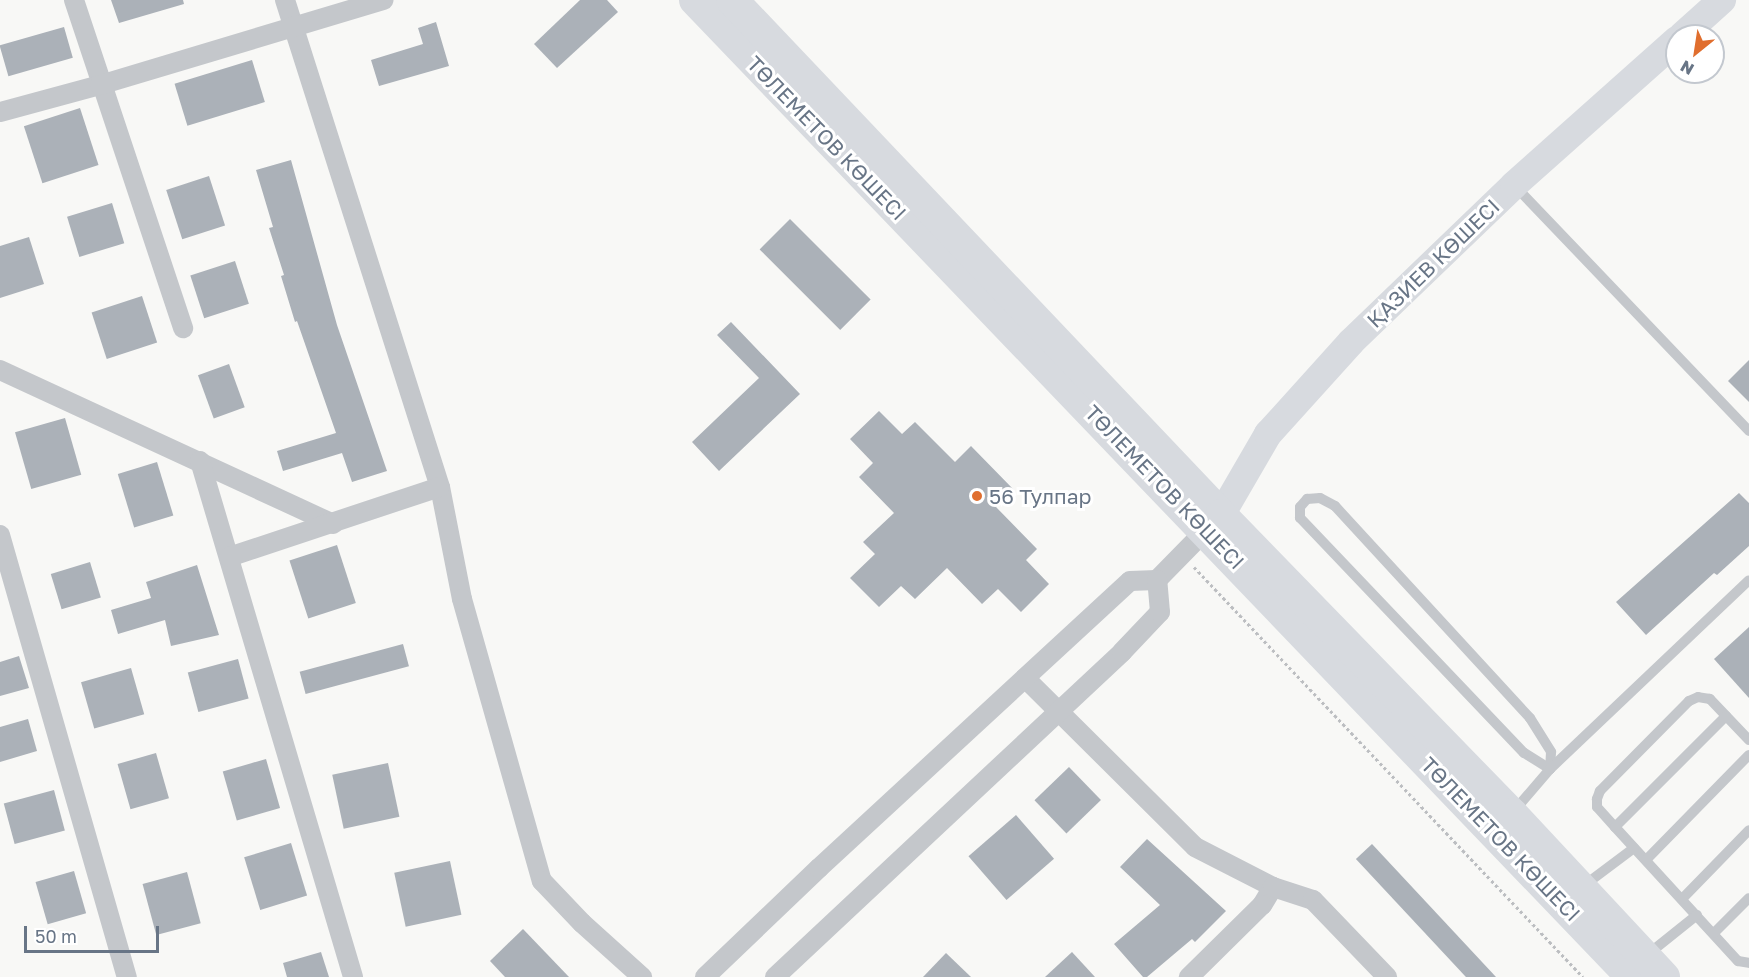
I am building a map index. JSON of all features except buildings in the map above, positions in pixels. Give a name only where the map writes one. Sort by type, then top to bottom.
[{"type":"main road","name":"ТӨЛЕМЕТОВ КӨШЕСІ","points":[[695,0],[966,262],[1213,522],[1647,970]]},
{"type":"main road","name":"ТӨЛЕМЕТОВ КӨШЕСІ","points":[[740,1],[966,262]]},
{"type":"main road","name":"ТӨЛЕМЕТОВ КӨШЕСІ","points":[[1213,522],[1512,814],[1580,889],[1647,970]]},
{"type":"street","points":[[74,0],[100,85],[183,328]]},
{"type":"street","points":[[285,0],[440,488],[462,599],[542,881],[582,923],[642,977]]},
{"type":"street","points":[[0,112],[100,85],[384,0]]},
{"type":"street","points":[[1695,24],[1722,0]]},
{"type":"street","name":"ҚАЗИЕВ КӨШЕСІ","points":[[1213,522],[1268,434],[1294,402],[1351,342],[1514,185],[1665,51]]},
{"type":"street","points":[[0,370],[333,524]]},
{"type":"street","points":[[200,461],[353,977]]},
{"type":"street","points":[[229,557],[440,488]]},
{"type":"street","points":[[705,977],[1130,581],[1157,580],[1213,522]]},
{"type":"street","points":[[0,535],[127,977]]},
{"type":"street","points":[[775,977],[1160,612],[1157,580]]},
{"type":"street","points":[[1025,678],[1195,847],[1273,887],[1313,900],[1386,977]]},
{"type":"street","points":[[1189,977],[1262,905],[1273,887]]},
{"type":"lane","points":[[1514,185],[1749,430]]},
{"type":"lane","points":[[1320,498],[1335,506],[1530,718],[1551,752],[1550,770],[1524,753],[1300,518],[1300,507],[1307,499],[1320,498]]},
{"type":"lane","points":[[1512,814],[1550,770],[1749,580]]},
{"type":"lane","points":[[1749,740],[1710,699],[1698,698],[1689,701],[1600,790],[1597,807],[1738,961],[1749,963]]},
{"type":"lane","points":[[1615,827],[1726,716]]},
{"type":"lane","points":[[1646,860],[1749,756]]},
{"type":"lane","points":[[1682,899],[1749,830]]},
{"type":"lane","points":[[1580,889],[1634,848]]},
{"type":"lane","points":[[1714,933],[1749,898]]},
{"type":"lane","points":[[1647,970],[1697,915]]},
{"type":"path","points":[[1182,555],[1583,977]]},
{"type":"place","name":"56 Тулпар","points":[[977,496]]}]
